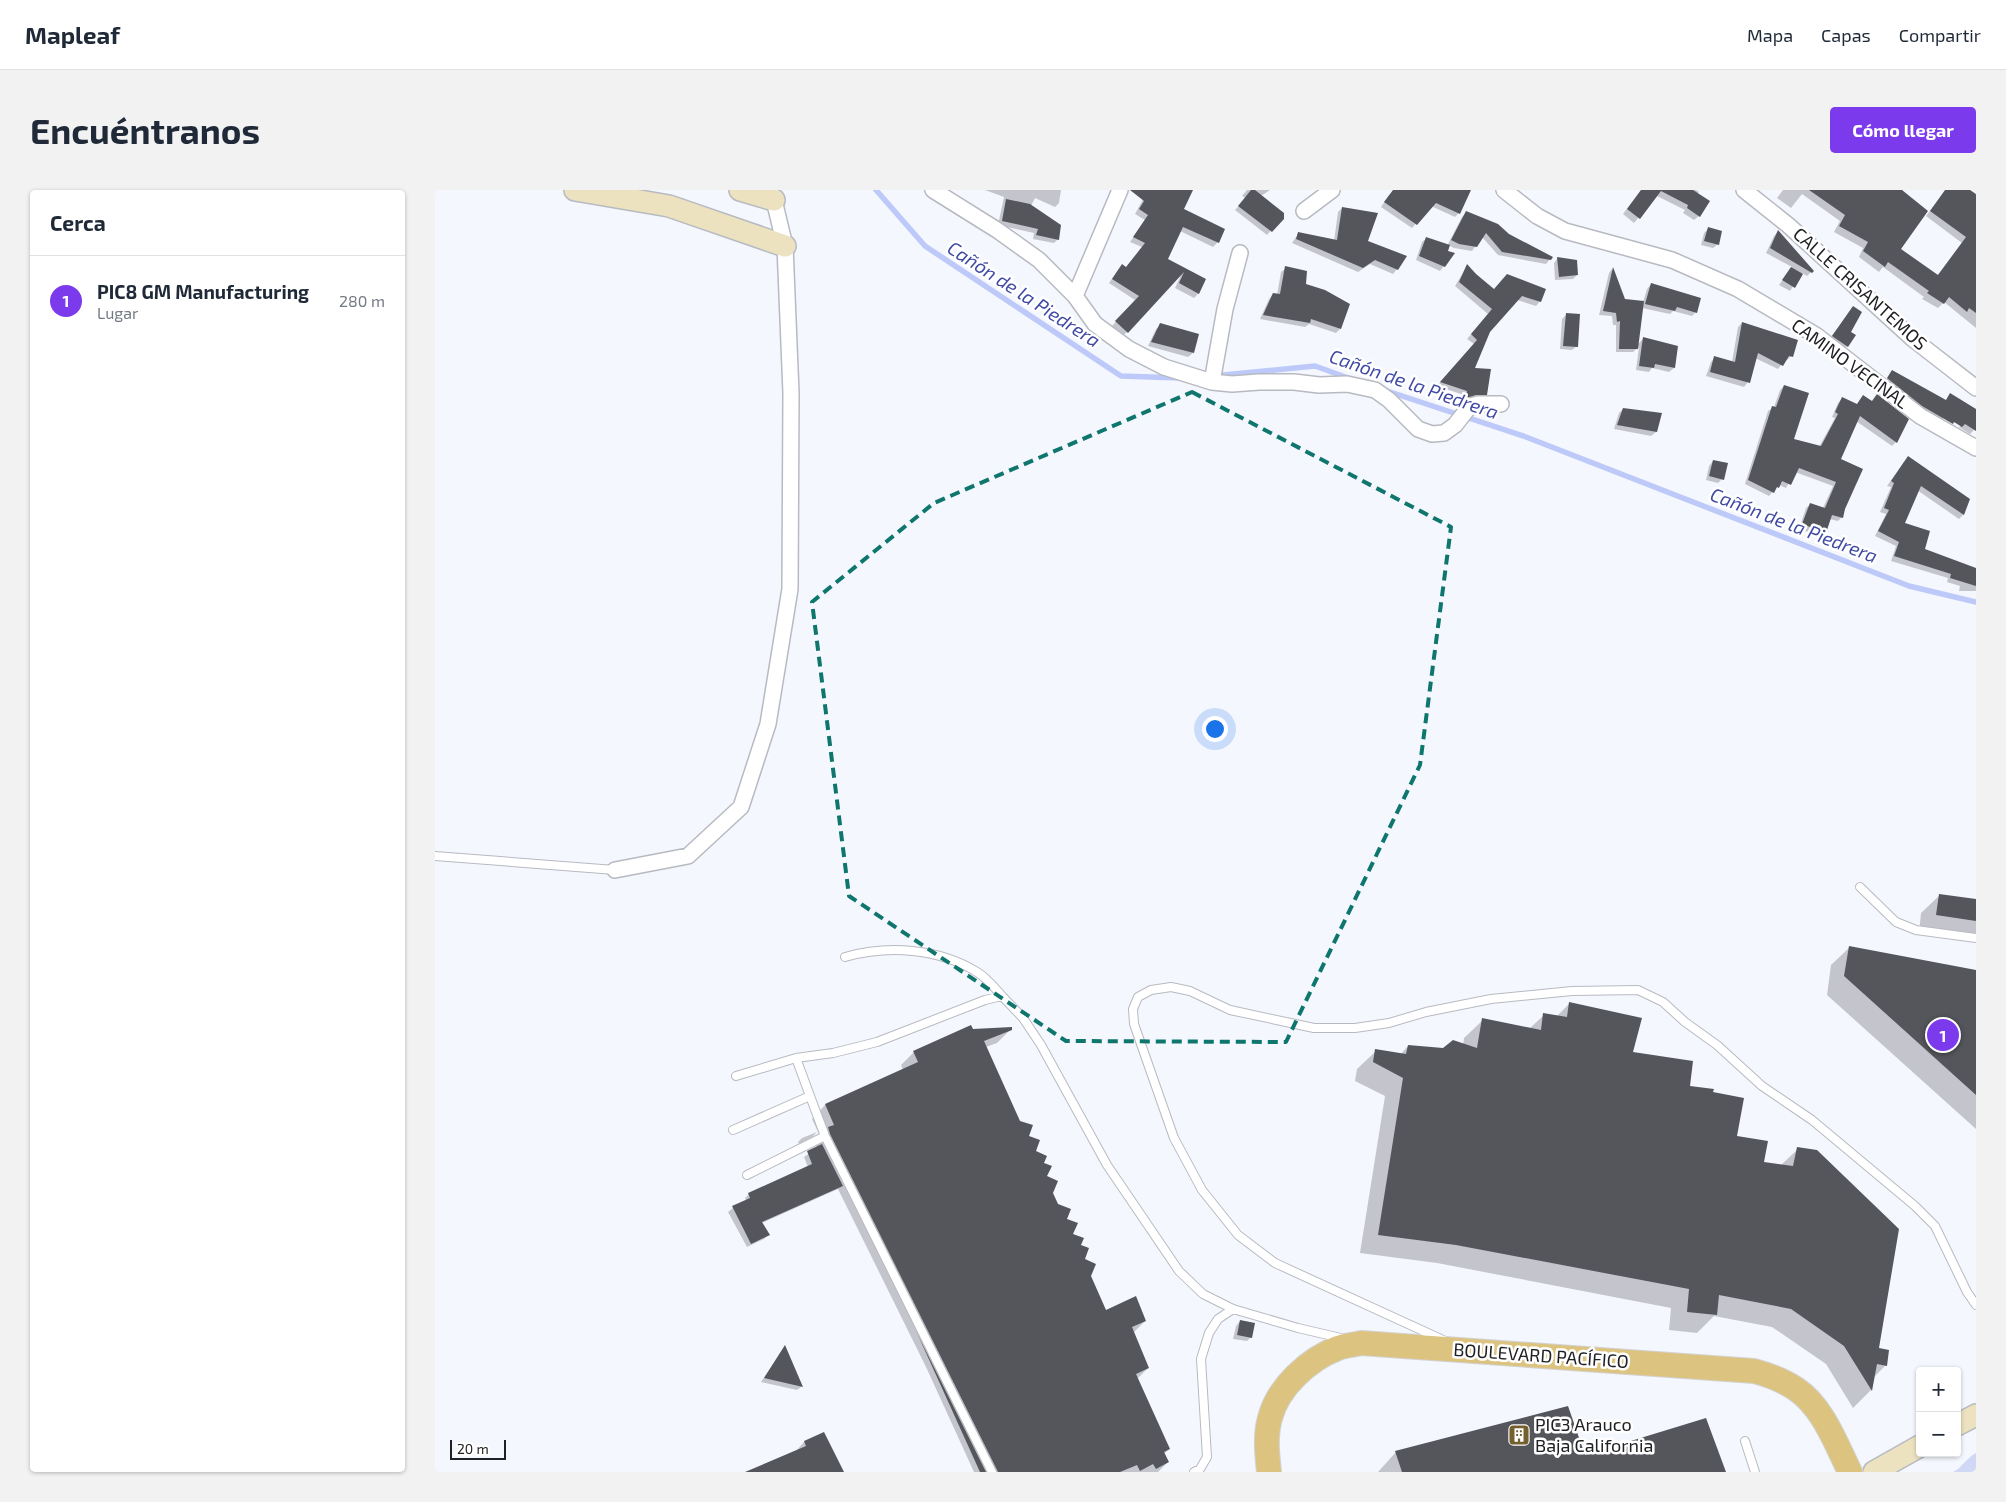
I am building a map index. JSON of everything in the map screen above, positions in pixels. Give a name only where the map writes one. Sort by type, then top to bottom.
[{"type":"main road","points":[[575,190],[669,206],[785,246]]},
{"type":"main road","points":[[740,190],[772,195]]},
{"type":"main road","name":"BOULEVARD PACÍFICO","points":[[1269,1472],[1267,1449],[1270,1419],[1277,1399],[1292,1380],[1317,1359],[1339,1348],[1361,1343],[1754,1371],[1777,1378],[1798,1389],[1818,1410],[1850,1472]]},
{"type":"main road","points":[[1961,1423],[1976,1415]]},
{"type":"main road","points":[[1874,1472],[1916,1448]]},
{"type":"street","points":[[933,190],[997,230],[1039,260],[1075,296],[1095,324],[1129,349],[1164,367],[1212,382],[1232,384],[1259,382],[1294,382],[1319,385],[1347,384],[1375,390],[1389,400],[1417,429],[1432,434],[1443,433],[1455,425],[1471,406],[1478,404],[1501,404]]},
{"type":"street","points":[[1075,296],[1119,190]]},
{"type":"street","points":[[1304,211],[1332,190]]},
{"type":"street","name":"CAMINO VECINAL","points":[[1504,190],[1537,216],[1565,231],[1672,260],[1738,289],[1817,336],[1920,416],[1976,448]]},
{"type":"street","name":"CALLE CRISANTEMOS","points":[[1744,190],[1788,225],[1913,339],[1976,388]]},
{"type":"street","points":[[615,870],[688,856],[741,807],[768,724],[790,589],[791,393],[785,246],[772,195]]},
{"type":"street","points":[[1212,382],[1225,310],[1240,254]]},
{"type":"lane","points":[[435,856],[615,870]]},
{"type":"lane","points":[[1860,886],[1896,922],[1916,930],[1976,938]]},
{"type":"lane","points":[[845,957],[892,949],[929,954],[958,963],[989,980],[1031,1029],[1107,1164],[1179,1271],[1203,1294],[1233,1309],[1298,1328],[1361,1343]]},
{"type":"lane","points":[[1464,1350],[1275,1263],[1238,1235],[1202,1190],[1174,1138],[1134,1024],[1133,1009],[1138,997],[1151,990],[1171,988],[1190,990],[1231,1010],[1314,1028],[1355,1028],[1491,999],[1572,991],[1637,990],[1663,1002],[1685,1022],[1717,1044],[1762,1086],[1812,1120],[1915,1206],[1935,1226],[1967,1292],[1976,1304]]},
{"type":"lane","points":[[736,1076],[796,1058],[833,1054],[877,1042],[957,1010],[1002,996]]},
{"type":"lane","points":[[796,1058],[825,1136],[992,1472]]},
{"type":"lane","points":[[733,1130],[810,1096]]},
{"type":"lane","points":[[747,1175],[825,1136]]},
{"type":"lane","points":[[1194,1472],[1199,1469],[1207,1457],[1201,1359],[1209,1334],[1218,1319],[1233,1309]]},
{"type":"lane","points":[[1745,1441],[1755,1472]]},
{"type":"highlighted area","points":[[1192,392],[1451,527],[1420,765],[1286,1042],[1066,1041],[849,896],[812,602],[934,503]]},
{"type":"shaded area","points":[[1976,1453],[1976,1472],[1953,1472],[1970,1457]]},
{"type":"building","points":[[1130,190],[1193,190],[1184,209],[1225,229],[1219,243],[1183,227],[1168,259],[1206,279],[1199,294],[1179,283],[1184,272],[1128,333],[1115,321],[1139,296],[1112,279],[1122,264],[1126,267],[1145,243],[1133,237],[1148,215],[1139,209],[1144,201]]},
{"type":"building","points":[[1251,190],[1255,190],[1284,213],[1284,219],[1272,232],[1238,206]]},
{"type":"building","points":[[1393,190],[1471,190],[1460,214],[1436,203],[1417,225],[1384,202]]},
{"type":"building","points":[[1641,190],[1693,190],[1710,201],[1700,217],[1687,208],[1688,205],[1661,191],[1640,219],[1627,209]]},
{"type":"building","points":[[1809,190],[1902,190],[1928,211],[1901,249],[1938,275],[1966,237],[1930,211],[1945,190],[1970,190],[1976,194],[1976,313],[1969,308],[1967,312],[1949,297],[1944,304],[1888,262],[1885,267],[1863,251],[1868,242],[1839,226],[1845,215]]},
{"type":"building","points":[[1006,199],[1030,204],[1061,225],[1059,240],[1036,235],[1038,229],[1002,221]]},
{"type":"building","points":[[1342,207],[1378,213],[1368,241],[1407,256],[1398,270],[1375,260],[1363,268],[1296,239],[1298,232],[1337,240]]},
{"type":"building","points":[[1466,211],[1498,224],[1509,234],[1553,257],[1551,260],[1502,252],[1486,233],[1477,247],[1459,244],[1451,240]]},
{"type":"building","points":[[1708,227],[1722,231],[1719,245],[1704,241]]},
{"type":"building","points":[[1778,230],[1814,271],[1812,273],[1770,248]]},
{"type":"building","points":[[1426,237],[1450,245],[1448,251],[1455,253],[1445,267],[1419,256]]},
{"type":"building","points":[[1557,257],[1577,260],[1578,275],[1559,277]]},
{"type":"building","points":[[1467,264],[1494,289],[1507,274],[1546,289],[1541,302],[1522,296],[1490,332],[1475,368],[1491,369],[1487,395],[1476,395],[1465,399],[1467,391],[1440,382],[1477,340],[1471,334],[1492,309],[1459,282]]},
{"type":"building","points":[[1285,266],[1307,271],[1306,284],[1325,290],[1350,304],[1341,329],[1311,319],[1310,323],[1263,315],[1273,293],[1280,294]]},
{"type":"building","points":[[1613,267],[1625,299],[1644,301],[1638,349],[1619,349],[1620,321],[1617,322],[1616,313],[1603,311]]},
{"type":"building","points":[[1791,267],[1803,274],[1795,288],[1782,280]]},
{"type":"building","points":[[1651,283],[1701,298],[1697,313],[1677,307],[1675,311],[1645,304]]},
{"type":"building","points":[[1853,306],[1862,312],[1851,332],[1856,335],[1848,347],[1832,336]]},
{"type":"building","points":[[1566,313],[1580,314],[1578,347],[1563,346]]},
{"type":"building","points":[[1742,322],[1798,340],[1793,357],[1789,356],[1783,366],[1758,353],[1750,383],[1710,372],[1714,356],[1735,362]]},
{"type":"building","points":[[1160,323],[1199,334],[1194,353],[1151,342]]},
{"type":"building","points":[[1643,337],[1678,346],[1675,368],[1655,364],[1654,368],[1639,366]]},
{"type":"building","points":[[1892,370],[1946,400],[1950,393],[1976,409],[1976,431],[1965,424],[1962,427],[1954,422],[1953,424],[1922,406],[1887,378]]},
{"type":"building","points":[[1784,385],[1809,393],[1794,439],[1821,446],[1838,414],[1835,412],[1842,397],[1857,404],[1863,395],[1872,401],[1877,394],[1909,419],[1897,443],[1860,416],[1841,459],[1863,469],[1845,509],[1843,518],[1832,515],[1826,533],[1802,524],[1810,503],[1825,508],[1836,482],[1799,468],[1791,485],[1782,481],[1774,493],[1748,480],[1772,406],[1776,407]]},
{"type":"building","points":[[1623,408],[1662,413],[1657,432],[1617,425]]},
{"type":"building","points":[[1908,456],[1970,499],[1964,515],[1921,486],[1905,523],[1930,531],[1925,549],[1976,568],[1976,586],[1950,578],[1951,574],[1894,556],[1899,542],[1878,531],[1889,510],[1884,508],[1894,483],[1891,481]]},
{"type":"building","points":[[1713,460],[1728,463],[1724,480],[1709,476]]},
{"type":"building","points":[[1939,894],[1976,899],[1976,921],[1936,915]]},
{"type":"building","points":[[1849,946],[1976,970],[1976,1095],[1844,976]]},
{"type":"building","points":[[1569,1002],[1642,1018],[1633,1052],[1693,1061],[1690,1086],[1714,1089],[1713,1092],[1744,1098],[1737,1136],[1768,1141],[1764,1162],[1793,1166],[1797,1147],[1817,1150],[1899,1229],[1879,1348],[1889,1350],[1887,1366],[1877,1364],[1872,1391],[1844,1346],[1791,1309],[1719,1295],[1717,1315],[1687,1312],[1689,1289],[1456,1245],[1378,1235],[1403,1078],[1373,1062],[1375,1049],[1406,1054],[1408,1045],[1443,1048],[1453,1040],[1477,1048],[1482,1018],[1541,1030],[1543,1013],[1567,1017]]},
{"type":"building","points":[[971,1025],[973,1029],[1012,1027],[1012,1030],[984,1041],[1020,1121],[1033,1125],[1029,1136],[1040,1140],[1036,1151],[1047,1156],[1044,1163],[1052,1166],[1047,1176],[1058,1181],[1053,1193],[1058,1204],[1071,1209],[1067,1219],[1078,1223],[1073,1234],[1084,1238],[1081,1245],[1089,1248],[1085,1259],[1096,1264],[1091,1276],[1106,1310],[1136,1296],[1146,1321],[1132,1327],[1149,1368],[1136,1374],[1170,1449],[1164,1452],[1169,1462],[1156,1469],[1153,1464],[1140,1471],[1137,1465],[1120,1472],[998,1472],[830,1134],[828,1127],[834,1125],[825,1104],[918,1062],[913,1051]]},
{"type":"building","points":[[822,1144],[843,1186],[762,1222],[770,1235],[751,1244],[732,1206],[750,1198],[748,1193],[812,1164],[807,1151]]},
{"type":"building","points":[[1240,1320],[1255,1323],[1252,1338],[1237,1335]]},
{"type":"building","points":[[917,1333],[986,1472],[980,1472]]},
{"type":"building","points":[[785,1345],[803,1387],[764,1378]]},
{"type":"building","name":"PIC3 Arauco Baja California","points":[[1568,1406],[1585,1455],[1706,1418],[1726,1472],[1402,1472],[1395,1451]]},
{"type":"building","points":[[824,1432],[844,1472],[745,1472],[806,1446],[804,1441]]},
{"type":"waterway","name":"Cañón de la Piedrera","points":[[876,190],[925,246],[1121,376],[1179,378]]},
{"type":"waterway","name":"Cañón de la Piedrera","points":[[1213,376],[1315,366],[1351,379]]},
{"type":"waterway","name":"Cañón de la Piedrera","points":[[1384,390],[1526,437],[1909,586],[1976,602]]},
{"type":"place","name":"PIC8 GM Manufacturing","points":[[1943,1035]]},
{"type":"place","name":"PIC3 Arauco Baja California","points":[[1519,1435]]}]
